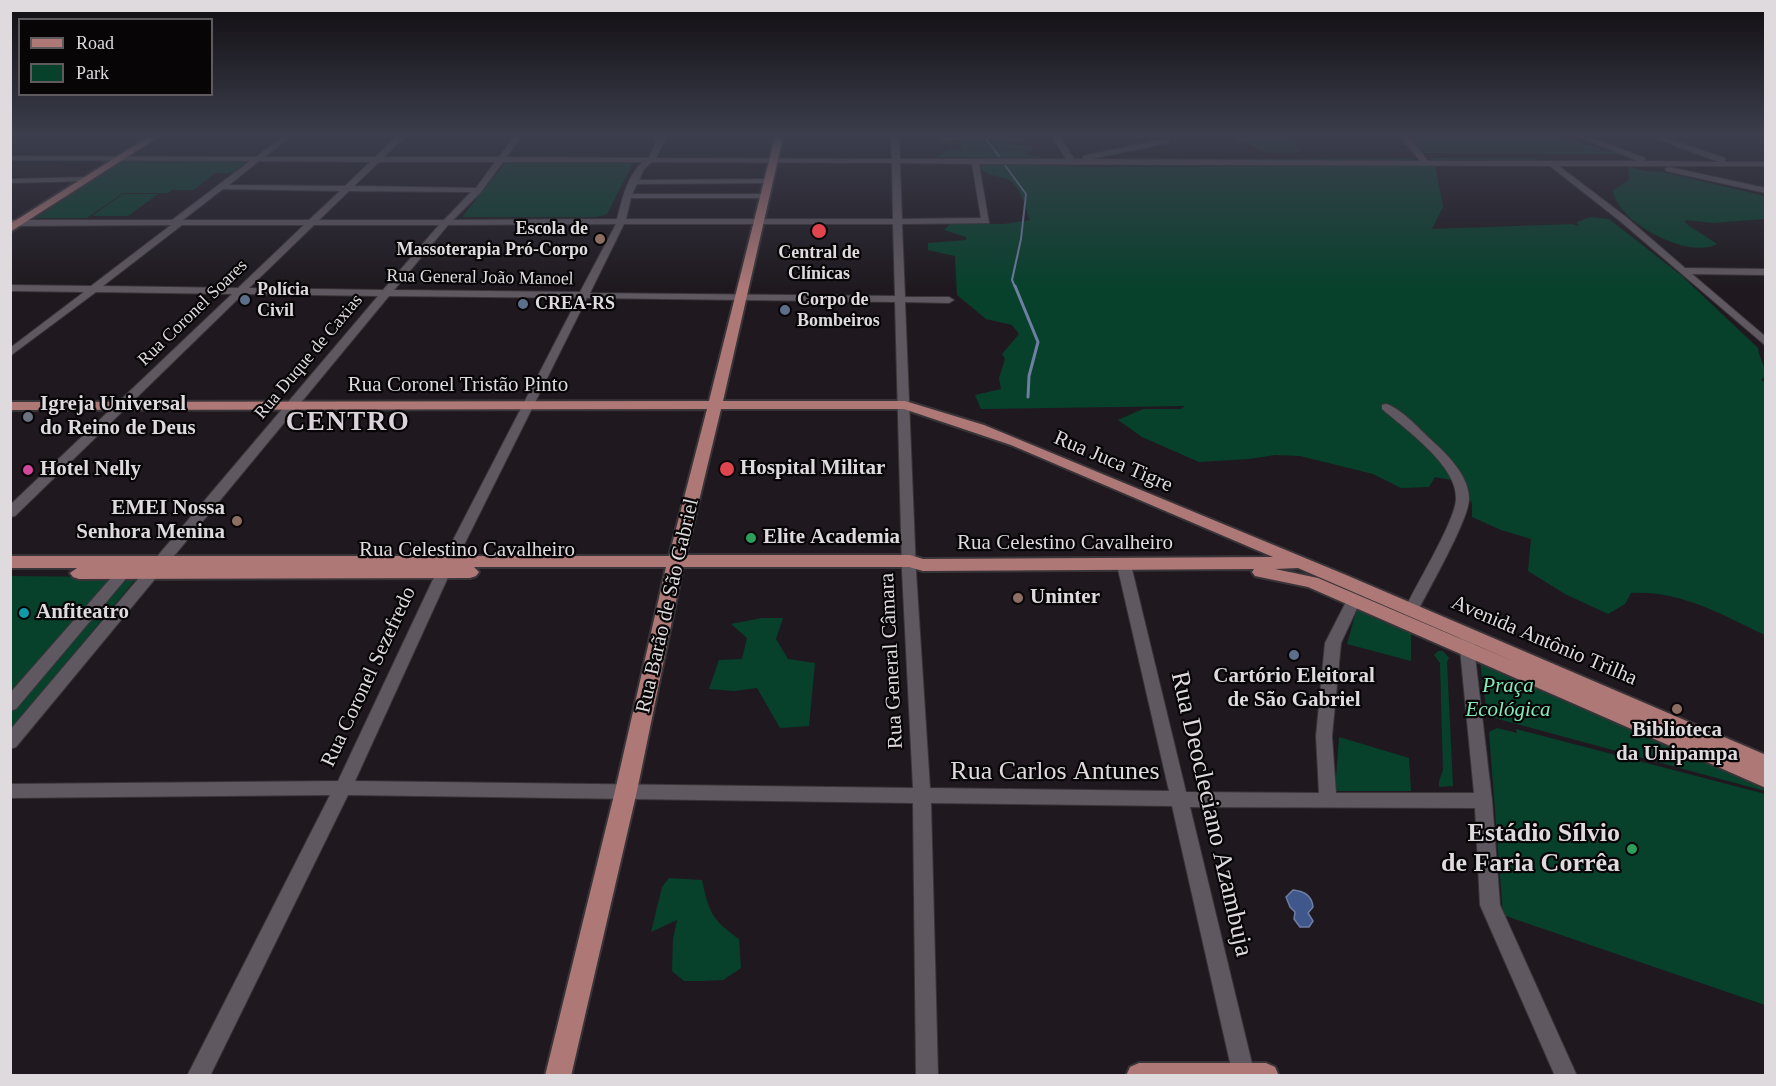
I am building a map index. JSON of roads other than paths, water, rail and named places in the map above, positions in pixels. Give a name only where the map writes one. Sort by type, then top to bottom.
[{"type":"main road","points":[[10,229],[73,188]]},
{"type":"main road","name":"Rua Barão de São Gabriel","points":[[558,1076],[626,791],[674,567],[716,405],[767,188]]},
{"type":"main road","name":"Rua Coronel Tristão Pinto","points":[[10,406],[905,405]]},
{"type":"main road","name":"Rua Juca Tigre","points":[[905,405],[936,414],[1015,444],[1303,563]]},
{"type":"main road","name":"Rua Celestino Cavalheiro","points":[[10,562],[156,568],[1303,563]]},
{"type":"main road","name":"Avenida Antônio Trilha","points":[[1303,563],[1411,611],[1467,642],[1766,779]]},
{"type":"main road","name":"Rua Celestino Cavalheiro","points":[[1207,565],[1280,574],[1312,582],[1354,600]]},
{"type":"main road","name":"Rua Celestino Cavalheiro","points":[[10,573],[127,567]]},
{"type":"main road","name":"Avenida Antônio Trilha","points":[[1354,600],[1467,642],[1766,764]]},
{"type":"main road","points":[[1139,1076],[1266,1076]]},
{"type":"street","points":[[10,353],[88,289],[220,188]]},
{"type":"street","points":[[307,188],[478,190]]},
{"type":"street","name":"Rua Coronel Soares","points":[[10,513],[348,188]]},
{"type":"street","name":"Rua Coronel Sezefredo","points":[[198,1076],[343,788],[446,567],[622,218],[627,196],[632,188]]},
{"type":"street","name":"Rua General Câmara","points":[[897,188],[922,797],[927,1076]]},
{"type":"street","points":[[16,223],[599,222],[622,218],[759,223],[986,221],[980,188]]},
{"type":"street","points":[[1583,188],[1766,343]]},
{"type":"street","name":"Rua Duque de Caxias","points":[[10,742],[445,222],[460,210],[478,190]]},
{"type":"street","points":[[627,196],[765,196]]},
{"type":"street","points":[[460,210],[466,222]]},
{"type":"street","points":[[1683,271],[1761,272],[1766,278]]},
{"type":"street","name":"Rua General João Manoel","points":[[10,288],[949,300]]},
{"type":"street","points":[[10,344],[88,289]]},
{"type":"street","points":[[1386,407],[1429,445],[1452,470],[1463,499],[1459,514],[1421,586],[1411,611]]},
{"type":"street","name":"Rua Deocleciano Azambuja","points":[[1124,565],[1244,1075]]},
{"type":"street","points":[[10,705],[127,567]]},
{"type":"street","points":[[1328,801],[1324,736],[1333,643],[1354,600]]},
{"type":"street","points":[[1467,642],[1483,800],[1490,905],[1566,1076]]},
{"type":"street","name":"Rua Carlos Antunes","points":[[10,791],[343,788],[922,797],[1328,801],[1483,800]]},
{"type":"water","points":[[1293,890],[1304,893],[1311,900],[1313,907],[1308,913],[1313,921],[1309,927],[1300,927],[1294,919],[1295,912],[1286,897]]},
{"type":"waterway","points":[[1015,287],[1012,280],[1021,239],[1026,194],[1021,188]]},
{"type":"waterway","points":[[1015,286],[1038,342],[1029,376],[1028,397]]},
{"type":"place","name":"Central de Clínicas","points":[[819,231]]},
{"type":"place","name":"Escola de Massoterapia Pró-Corpo","points":[[600,239]]},
{"type":"place","name":"Polícia Civil","points":[[245,300]]},
{"type":"place","name":"CREA-RS","points":[[523,304]]},
{"type":"place","name":"Corpo de Bombeiros","points":[[785,310]]},
{"type":"place","name":"Igreja Universal do Reino de Deus","points":[[28,417]]},
{"type":"place","name":"Hospital Militar","points":[[727,469]]},
{"type":"place","name":"Hotel Nelly","points":[[28,470]]},
{"type":"place","name":"EMEI Nossa Senhora Menina","points":[[237,521]]},
{"type":"place","name":"Elite Academia","points":[[751,538]]},
{"type":"place","name":"Uninter","points":[[1018,598]]},
{"type":"place","name":"Anfiteatro","points":[[24,613]]},
{"type":"place","name":"Cartório Eleitoral de São Gabriel","points":[[1294,655]]},
{"type":"place","name":"Biblioteca da Unipampa","points":[[1677,709]]},
{"type":"place","name":"Estádio Sílvio de Faria Corrêa","points":[[1632,849]]},
{"type":"district","name":"CENTRO","points":[[348,423]]},
{"type":"park label","name":"Praça Ecológica","points":[[1508,698]]}]
